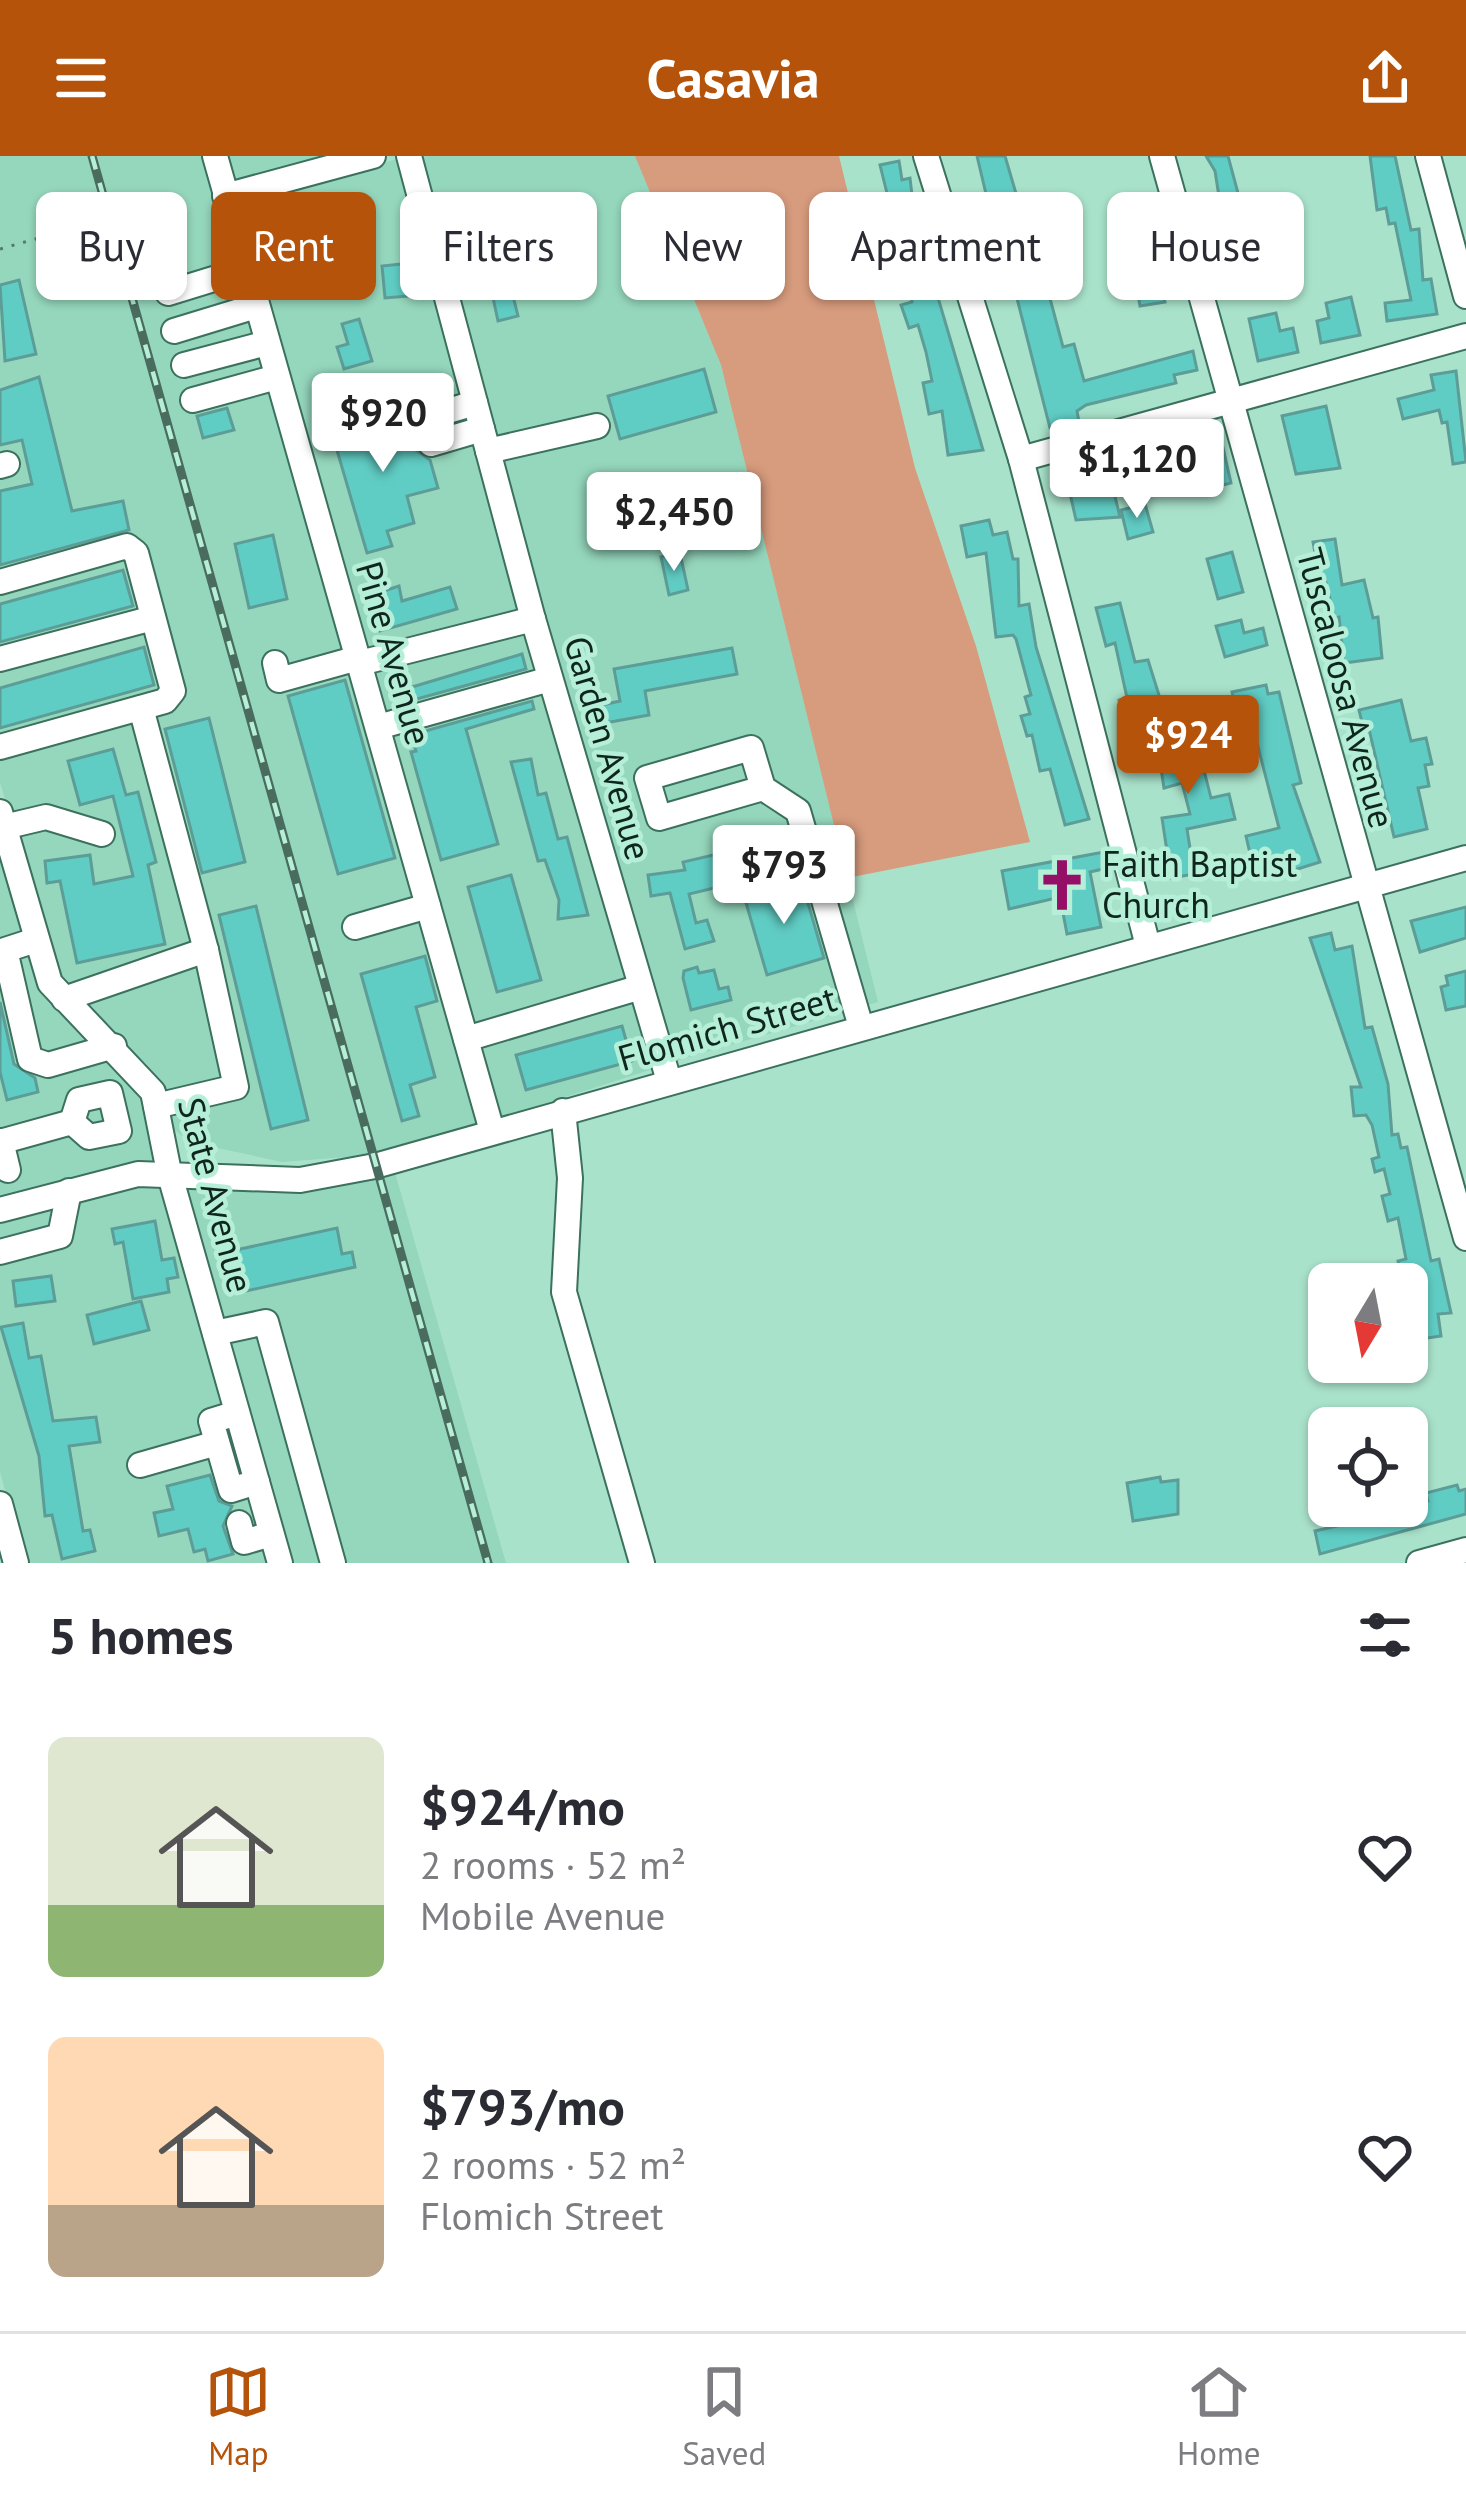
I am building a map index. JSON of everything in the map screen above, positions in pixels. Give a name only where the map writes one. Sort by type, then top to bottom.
[{"type":"street","name":"Pine Avenue","points":[[215,156],[223,192]]},
{"type":"street","points":[[237,192],[334,161],[373,156]]},
{"type":"street","name":"Garden Avenue","points":[[409,156],[475,404],[474,450],[532,619],[669,1082]]},
{"type":"street","points":[[926,156],[1021,459],[1148,946]]},
{"type":"street","name":"Tuscaloosa Avenue","points":[[1162,156],[1466,1238]]},
{"type":"street","points":[[1428,156],[1466,296]]},
{"type":"street","name":"Pine Avenue","points":[[254,300],[492,1131]]},
{"type":"street","points":[[174,331],[256,306]]},
{"type":"street","points":[[1021,459],[1466,336]]},
{"type":"street","points":[[184,365],[267,343]]},
{"type":"street","points":[[194,400],[277,377]]},
{"type":"street","points":[[418,397],[424,418],[475,404]]},
{"type":"street","points":[[430,443],[474,450],[597,426]]},
{"type":"street","points":[[0,582],[127,546],[136,553],[173,691],[165,701],[0,747]]},
{"type":"street","points":[[0,659],[153,619]]},
{"type":"street","points":[[275,663],[279,680],[532,619]]},
{"type":"street","points":[[378,727],[550,679]]},
{"type":"street","points":[[141,707],[206,950],[236,1088],[156,1106]]},
{"type":"street","points":[[763,788],[798,811],[861,1027]]},
{"type":"street","points":[[2,820],[46,818],[101,834]]},
{"type":"street","name":"State Avenue","points":[[2,820],[50,983],[153,1092],[169,1172],[280,1563]]},
{"type":"street","name":"Flomich Street","points":[[0,1210],[169,1172],[300,1180],[375,1166],[1466,858]]},
{"type":"street","points":[[355,927],[428,906]]},
{"type":"street","points":[[36,940],[5,950],[30,1059],[48,1065],[113,1046]]},
{"type":"street","points":[[64,999],[206,950]]},
{"type":"street","points":[[466,1039],[641,987]]},
{"type":"street","points":[[563,1111],[570,1178],[564,1292],[642,1563]]},
{"type":"street","points":[[8,1170],[1,1141],[72,1122]]},
{"type":"street","points":[[0,1252],[60,1236],[69,1191]]},
{"type":"street","points":[[215,1333],[266,1322],[333,1563]]},
{"type":"street","points":[[237,1413],[211,1420],[230,1490],[257,1482]]},
{"type":"street","points":[[140,1465],[217,1443]]},
{"type":"street","points":[[0,1504],[16,1563]]},
{"type":"street","points":[[239,1523],[244,1542],[272,1534]]},
{"type":"street","points":[[1419,1563],[1466,1550]]},
{"type":"path","points":[[0,249],[36,239]]},
{"type":"shaded area","points":[[0,156],[339,156],[230,185],[232,192],[211,192],[211,300],[261,300],[481,1124],[373,1155],[282,1162],[190,1142],[168,1125],[57,978],[0,782]]},
{"type":"shaded area","points":[[418,156],[635,156],[650,192],[621,192],[621,300],[694,300],[721,365],[878,1002],[672,1062],[541,616],[457,300],[597,300],[597,192],[428,192]]},
{"type":"shaded area","points":[[635,156],[839,156],[848,192],[809,192],[809,300],[874,300],[915,468],[976,646],[1030,842],[847,878],[721,365],[694,300],[785,300],[785,192],[650,192]]},
{"type":"shaded area","points":[[401,158],[410,192],[400,192],[400,300],[439,300],[522,612],[365,652],[263,300],[376,300],[376,192],[276,192]]},
{"type":"shaded area","points":[[527,630],[656,1068],[497,1119],[370,670]]},
{"type":"shaded area","points":[[0,843],[34,963],[146,1097],[159,1163],[0,1201]]},
{"type":"shaded area","points":[[394,1169],[506,1563],[289,1563],[181,1181]]},
{"type":"shaded area","points":[[163,1181],[271,1563],[25,1563],[0,1472],[0,1219],[110,1188]]},
{"type":"building","points":[[977,156],[1005,156],[1016,192],[986,192]]},
{"type":"building","points":[[1206,156],[1228,156],[1238,192],[1218,192],[1215,171]]},
{"type":"building","points":[[1370,156],[1395,156],[1411,230],[1419,229],[1423,280],[1431,279],[1437,314],[1387,321],[1385,303],[1411,300],[1395,223],[1389,224],[1386,208],[1377,210]]},
{"type":"building","points":[[899,161],[902,180],[910,178],[912,192],[887,192],[880,165]]},
{"type":"building","points":[[400,264],[400,297],[385,298],[382,266]]},
{"type":"building","points":[[19,280],[36,354],[5,361],[0,285]]},
{"type":"building","points":[[1351,297],[1360,335],[1321,343],[1317,321],[1329,318],[1326,303]]},
{"type":"building","points":[[493,300],[514,300],[518,316],[498,321]]},
{"type":"building","points":[[939,300],[983,450],[948,455],[942,411],[929,414],[923,383],[932,381],[918,325],[909,328],[901,305]]},
{"type":"building","points":[[1017,300],[1050,300],[1063,347],[1074,344],[1084,381],[1193,351],[1197,370],[1174,375],[1176,383],[1086,405],[1077,411],[1079,422],[1050,428]]},
{"type":"building","points":[[1139,300],[1165,302],[1140,306]]},
{"type":"building","points":[[1276,313],[1280,331],[1293,328],[1298,352],[1258,361],[1249,319]]},
{"type":"building","points":[[359,319],[372,361],[344,369],[337,347],[348,344],[342,324]]},
{"type":"building","points":[[704,369],[716,412],[620,439],[608,396]]},
{"type":"building","points":[[1456,371],[1466,462],[1453,464],[1447,422],[1442,423],[1439,410],[1403,419],[1398,399],[1434,390],[1431,375]]},
{"type":"building","points":[[39,377],[72,511],[123,501],[129,530],[0,565],[0,491],[32,484],[22,440],[0,445],[0,390]]},
{"type":"building","points":[[1326,406],[1340,468],[1296,474],[1282,416]]},
{"type":"building","points":[[227,408],[234,430],[203,438],[197,416]]},
{"type":"building","points":[[405,413],[419,433],[416,450],[430,460],[438,488],[407,496],[414,523],[387,531],[392,546],[367,553],[332,433]]},
{"type":"building","points":[[1221,439],[1231,483],[1208,489],[1205,479],[1193,481],[1185,447]]},
{"type":"building","points":[[1111,480],[1120,517],[1076,520],[1069,489]]},
{"type":"building","points":[[1145,504],[1153,532],[1128,539],[1121,510]]},
{"type":"building","points":[[989,520],[993,535],[1007,532],[1013,559],[1018,559],[1019,606],[1029,604],[1036,647],[1089,819],[1065,825],[1050,769],[1040,771],[1032,735],[1027,736],[1021,716],[1030,714],[1025,697],[1031,695],[1016,639],[1013,635],[996,637],[986,553],[967,557],[961,526]]},
{"type":"building","points":[[273,535],[287,599],[249,608],[235,544]]},
{"type":"building","points":[[1335,539],[1342,585],[1364,580],[1373,618],[1378,617],[1382,658],[1344,663],[1339,617],[1335,618],[1325,579],[1320,580],[1313,542]]},
{"type":"building","points":[[1232,552],[1243,592],[1218,599],[1207,559]]},
{"type":"building","points":[[680,553],[688,590],[669,595],[661,557]]},
{"type":"building","points":[[123,570],[133,606],[0,642],[0,604]]},
{"type":"building","points":[[399,586],[402,601],[450,587],[457,609],[380,631],[369,596]]},
{"type":"building","points":[[1120,603],[1135,662],[1148,660],[1163,708],[1152,711],[1154,717],[1124,724],[1119,700],[1127,698],[1115,643],[1106,646],[1096,608]]},
{"type":"building","points":[[1241,620],[1244,633],[1263,628],[1267,645],[1225,657],[1216,626]]},
{"type":"building","points":[[144,647],[154,685],[0,728],[0,688]]},
{"type":"building","points":[[732,648],[737,674],[645,691],[649,715],[605,723],[602,705],[620,701],[614,669]]},
{"type":"building","points":[[522,654],[526,669],[406,702],[402,690]]},
{"type":"building","points":[[345,680],[395,858],[338,874],[288,696]]},
{"type":"building","points":[[1266,685],[1268,694],[1279,692],[1301,783],[1293,785],[1320,862],[1291,871],[1287,856],[1252,862],[1246,836],[1279,828],[1250,716],[1238,719],[1232,692]]},
{"type":"building","points":[[1401,700],[1411,741],[1426,738],[1432,764],[1425,765],[1429,786],[1418,788],[1427,829],[1394,837],[1369,729],[1364,730],[1359,710]]},
{"type":"building","points":[[532,701],[534,709],[466,729],[498,844],[441,860],[411,752],[416,751],[411,735]]},
{"type":"building","points":[[209,718],[245,862],[202,873],[165,729]]},
{"type":"building","points":[[1193,727],[1211,798],[1229,794],[1235,819],[1187,829],[1194,874],[1171,878],[1162,818],[1190,814],[1182,783],[1164,788],[1156,736]]},
{"type":"building","points":[[113,749],[126,795],[138,792],[156,862],[148,865],[165,944],[77,963],[60,881],[47,883],[45,861],[90,855],[94,884],[133,876],[113,796],[80,805],[68,761]]},
{"type":"building","points":[[531,759],[538,795],[546,793],[558,839],[567,837],[588,915],[558,919],[559,900],[545,860],[538,861],[511,762]]},
{"type":"building","points":[[739,849],[747,880],[689,894],[696,923],[707,920],[714,941],[685,949],[670,893],[651,896],[648,875],[685,870],[683,862]]},
{"type":"building","points":[[1104,852],[1107,868],[1090,872],[1101,927],[1067,934],[1060,897],[1009,909],[1002,871]]},
{"type":"building","points":[[511,875],[541,980],[497,992],[468,887]]},
{"type":"building","points":[[801,879],[824,958],[767,975],[744,896]]},
{"type":"building","points":[[256,906],[308,1120],[271,1129],[219,915]]},
{"type":"building","points":[[1466,907],[1466,938],[1420,952],[1411,921]]},
{"type":"building","points":[[1331,933],[1335,950],[1352,946],[1365,1028],[1372,1027],[1388,1084],[1392,1135],[1398,1134],[1401,1148],[1407,1147],[1431,1261],[1439,1259],[1451,1313],[1438,1314],[1441,1336],[1428,1338],[1428,1263],[1399,1263],[1406,1259],[1398,1218],[1388,1221],[1382,1196],[1390,1194],[1384,1169],[1375,1172],[1372,1159],[1379,1157],[1372,1125],[1366,1115],[1354,1116],[1351,1087],[1361,1087],[1310,938]]},
{"type":"building","points":[[425,956],[437,1001],[416,1007],[435,1077],[410,1085],[419,1116],[402,1121],[361,974]]},
{"type":"building","points":[[697,967],[699,973],[714,970],[719,989],[728,987],[731,1000],[691,1010],[683,978],[684,971]]},
{"type":"building","points":[[1466,971],[1466,1006],[1446,1010],[1441,987],[1448,985],[1446,976]]},
{"type":"building","points":[[0,1002],[14,1064],[35,1078],[38,1092],[7,1100],[0,1072]]},
{"type":"building","points":[[622,1026],[632,1061],[526,1090],[516,1055]]},
{"type":"building","points":[[155,1221],[162,1260],[174,1258],[178,1277],[167,1279],[169,1292],[133,1299],[123,1242],[115,1244],[112,1229]]},
{"type":"building","points":[[337,1228],[342,1254],[352,1252],[355,1267],[246,1291],[236,1250]]},
{"type":"building","points":[[51,1276],[55,1301],[16,1306],[13,1281]]},
{"type":"building","points":[[141,1301],[149,1330],[94,1344],[87,1315]]},
{"type":"building","points":[[23,1323],[29,1358],[41,1356],[53,1421],[96,1417],[100,1442],[69,1446],[83,1531],[90,1530],[95,1551],[62,1559],[52,1515],[45,1516],[39,1456],[1,1327]]},
{"type":"building","points":[[210,1475],[219,1501],[232,1506],[223,1526],[233,1554],[208,1561],[205,1549],[194,1552],[188,1529],[159,1536],[154,1513],[173,1509],[167,1486]]},
{"type":"building","points":[[1160,1477],[1161,1482],[1178,1480],[1178,1514],[1133,1521],[1127,1483]]},
{"type":"building","points":[[1457,1485],[1459,1491],[1466,1489],[1466,1514],[1428,1524],[1428,1492]]},
{"type":"building","points":[[1333,1527],[1419,1527],[1320,1554],[1315,1531]]},
{"type":"railway","points":[[92,156],[488,1563]]},
{"type":"place","name":"Faith Baptist Church","points":[[1062,885]]}]
